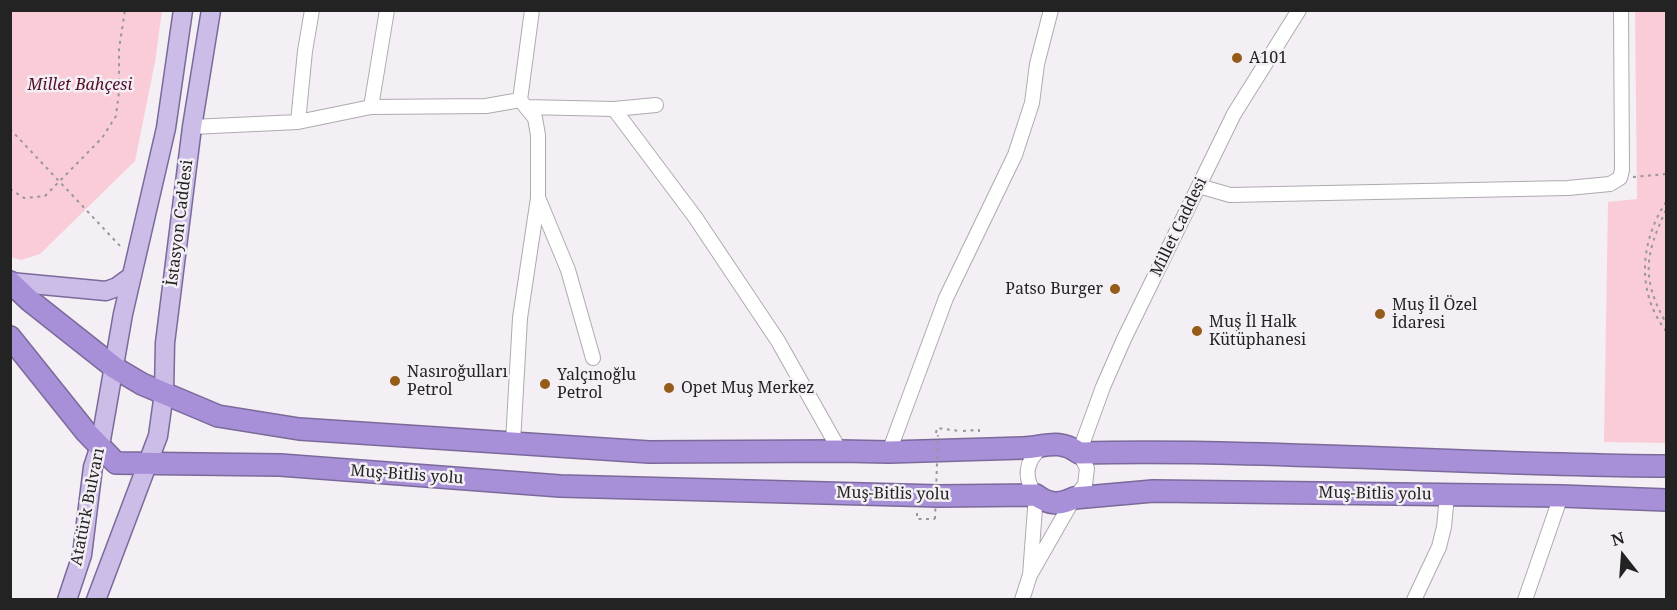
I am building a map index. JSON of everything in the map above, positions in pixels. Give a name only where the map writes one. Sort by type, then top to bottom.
[{"type":"highway","points":[[10,282],[29,300],[115,368],[142,384],[218,416],[299,429],[649,452],[889,452],[1042,447],[1055,443],[1071,447],[1079,453],[1151,452],[1573,466],[1666,466]]},
{"type":"highway","points":[[10,337],[100,447]]},
{"type":"highway","name":"Muş-Bitlis yolu","points":[[100,447],[116,463],[280,465],[560,486],[939,496],[1036,495],[1055,504],[1074,498],[1153,491],[1561,496],[1666,500]]},
{"type":"main road","name":"İstasyon Caddesi","points":[[105,414],[133,270],[166,128],[183,10]]},
{"type":"main road","name":"İstasyon Caddesi","points":[[158,436],[164,393],[165,343],[192,127],[211,10]]},
{"type":"main road","points":[[10,282],[106,291],[117,287],[133,270]]},
{"type":"main road","name":"Atatürk Bulvarı","points":[[67,600],[82,555],[93,467],[100,447],[105,414]]},
{"type":"main road","name":"Atatürk Bulvarı","points":[[96,600],[158,436]]},
{"type":"street","points":[[298,122],[305,51],[312,10]]},
{"type":"street","points":[[371,107],[387,10]]},
{"type":"street","points":[[513,442],[520,318],[538,198],[538,135],[535,118],[523,103],[532,10]]},
{"type":"street","points":[[889,452],[946,298],[1015,155],[1032,103],[1037,64],[1051,10]]},
{"type":"street","name":"Millet Caddesi","points":[[1079,453],[1103,387],[1124,339],[1198,186],[1234,114],[1299,10]]},
{"type":"street","points":[[1198,186],[1230,195],[1568,189],[1610,184],[1620,178],[1623,170],[1621,10]]},
{"type":"street","points":[[192,127],[298,122],[371,107],[486,106],[523,103],[614,109],[656,105]]},
{"type":"street","points":[[614,109],[695,217],[778,341],[840,451]]},
{"type":"street","points":[[538,198],[568,270],[593,358]]},
{"type":"street","points":[[1030,575],[1036,495],[1030,488],[1027,473],[1034,454],[1042,447]]},
{"type":"street","points":[[1022,600],[1030,575],[1074,498],[1085,485],[1087,468],[1079,453]]},
{"type":"street","points":[[1414,600],[1439,547],[1447,495]]},
{"type":"street","points":[[1525,600],[1561,496]]},
{"type":"path","points":[[10,189],[24,198],[45,196],[102,138],[116,116],[119,92],[119,49],[125,10]]},
{"type":"path","points":[[10,129],[60,180],[133,270]]},
{"type":"path","points":[[1620,178],[1666,174]]},
{"type":"path","points":[[1666,202],[1649,236],[1645,255],[1645,278],[1649,300],[1666,331]]},
{"type":"path","points":[[1666,210],[1654,237],[1649,257],[1649,278],[1653,299],[1666,323]]},
{"type":"path","points":[[960,431],[979,430]]},
{"type":"path","points":[[917,519],[935,519],[938,435]]},
{"type":"green space","name":"Millet Bahçesi","points":[[11,10],[162,11],[155,62],[135,161],[40,254],[21,260],[10,257]]},
{"type":"green space","points":[[1635,11],[1666,11],[1666,443],[1604,442],[1608,202],[1637,199]]},
{"type":"place","name":"A101","points":[[1237,58]]},
{"type":"place","name":"Patso Burger","points":[[1115,289]]},
{"type":"place","name":"Muş İl Özel İdaresi","points":[[1380,314]]},
{"type":"place","name":"Muş İl Halk Kütüphanesi","points":[[1197,331]]},
{"type":"place","name":"Nasıroğulları Petrol","points":[[395,381]]},
{"type":"place","name":"Yalçınoğlu Petrol","points":[[545,384]]},
{"type":"place","name":"Opet Muş Merkez","points":[[669,388]]}]
